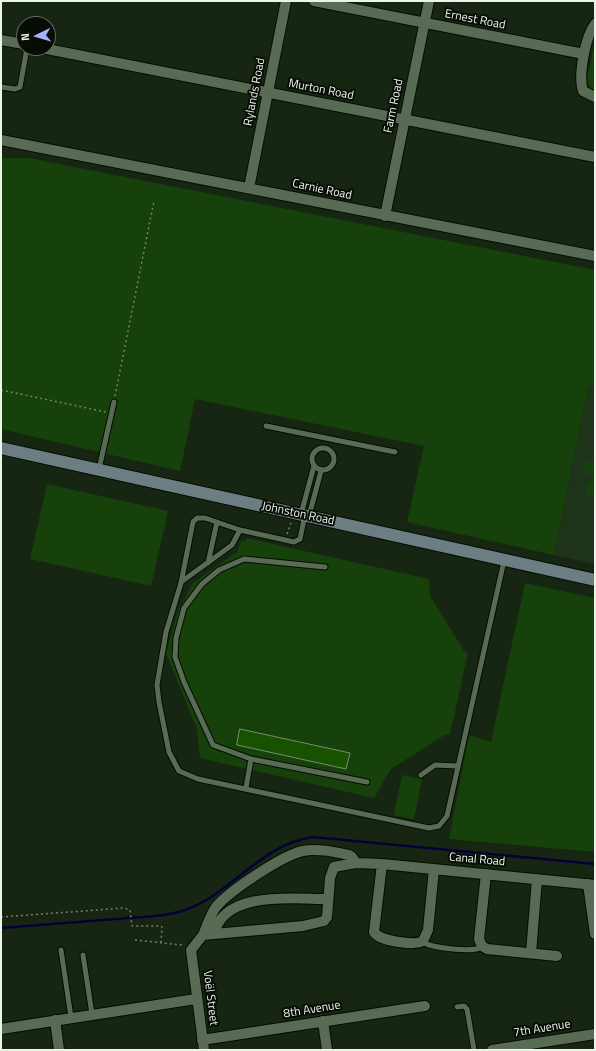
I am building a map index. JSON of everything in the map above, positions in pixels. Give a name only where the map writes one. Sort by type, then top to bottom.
[{"type":"street","name":"Rylands Road","points":[[249,188],[286,1]]},
{"type":"street","name":"Ernest Road","points":[[314,1],[584,54]]},
{"type":"street","name":"Farm Road","points":[[386,216],[404,119],[429,1]]},
{"type":"street","points":[[595,24],[591,31],[584,54],[581,85],[584,91],[595,97]]},
{"type":"street","points":[[1,40],[16,43]]},
{"type":"street","name":"Murton Road","points":[[56,51],[595,157]]},
{"type":"street","name":"Carnie Road","points":[[1,140],[18,142],[44,149],[595,256]]},
{"type":"street","name":"Carnie Road","points":[[1,147],[44,149]]},
{"type":"street","name":"Johnston Road","points":[[1,448],[595,580]]},
{"type":"street","points":[[191,950],[202,935],[218,905],[268,868],[287,856],[308,850],[332,852],[349,855],[356,864]]},
{"type":"street","name":"Canal Road","points":[[327,899],[332,869],[338,866],[356,864],[382,864],[591,885]]},
{"type":"street","points":[[382,864],[374,927],[375,934],[386,939],[411,943],[421,942],[428,930],[434,870]]},
{"type":"street","points":[[486,874],[480,939],[483,947],[557,956]]},
{"type":"street","points":[[530,953],[537,879]]},
{"type":"street","points":[[591,885],[595,934]]},
{"type":"street","points":[[202,935],[214,934],[265,928],[302,926],[318,923],[324,921],[326,917],[327,899],[276,899],[246,903],[233,909],[219,921],[214,934]]},
{"type":"street","name":"Voël Street","points":[[191,950],[196,998],[204,1050]]},
{"type":"street","points":[[1,1028],[196,998]]},
{"type":"street","name":"8th Avenue","points":[[202,1040],[425,1006]]},
{"type":"street","points":[[55,1020],[59,1050]]},
{"type":"street","points":[[323,1021],[327,1050]]},
{"type":"street","name":"7th Avenue","points":[[492,1050],[595,1034]]},
{"type":"lane","points":[[1,87],[15,89],[20,87],[26,56]]},
{"type":"lane","points":[[99,469],[114,402]]},
{"type":"lane","points":[[266,426],[395,452]]},
{"type":"lane","points":[[326,448],[328,438]]},
{"type":"lane","points":[[314,466],[321,471],[330,469],[335,462],[333,453],[326,448],[317,450],[312,457],[314,466],[302,516],[300,539],[294,542],[240,530],[205,518],[197,518],[193,522],[181,582],[166,632],[157,685],[169,752],[179,771],[198,779],[433,828],[439,826],[445,820],[504,560]]},
{"type":"lane","points":[[302,516],[321,471]]},
{"type":"lane","points":[[208,563],[218,522]]},
{"type":"lane","points":[[181,582],[232,545],[240,530]]},
{"type":"lane","points":[[325,567],[244,559],[219,570],[202,584],[184,608],[176,638],[175,658],[204,729],[213,745],[251,759],[367,782]]},
{"type":"lane","points":[[246,788],[251,759]]},
{"type":"lane","points":[[421,776],[435,764],[458,766]]},
{"type":"lane","points":[[421,942],[432,946],[471,950],[483,947]]},
{"type":"lane","points":[[61,950],[71,1017]]},
{"type":"lane","points":[[83,955],[92,1014]]},
{"type":"lane","points":[[457,1007],[464,1006],[467,1009],[474,1050]]},
{"type":"path","points":[[114,402],[154,201]]},
{"type":"path","points":[[1,390],[112,413]]},
{"type":"path","points":[[287,535],[302,516]]},
{"type":"path","points":[[1,917],[124,908],[130,910],[130,924],[132,926],[161,926],[161,942]]},
{"type":"path","points":[[134,940],[161,942],[184,946],[191,950]]},
{"type":"shaded area","points":[[588,385],[595,387],[595,564],[554,555]]},
{"type":"green space","points":[[595,40],[595,91],[592,90],[587,81]]},
{"type":"green space","points":[[1,158],[29,158],[595,270],[595,387],[588,386],[554,555],[407,522],[424,446],[195,399],[180,471],[1,429]]},
{"type":"green space","points":[[595,460],[595,474],[585,474],[584,461]]},
{"type":"green space","points":[[586,483],[595,483],[595,497],[587,498]]},
{"type":"green space","points":[[47,484],[168,511],[151,586],[30,559]]},
{"type":"green space","points":[[246,538],[429,579],[430,596],[464,651],[468,652],[450,734],[446,734],[391,769],[374,798],[200,758],[197,729],[166,653],[178,611],[193,583],[237,552],[242,540],[245,541]]},
{"type":"green space","points":[[525,583],[595,598],[595,852],[449,839],[469,735],[491,742]]},
{"type":"green space","points":[[402,775],[422,779],[414,819],[394,815]]},
{"type":"building","points":[[240,729],[350,753],[346,769],[237,745]]},
{"type":"waterway","points":[[1,928],[151,916],[185,910],[218,892],[278,849],[295,841],[313,837],[595,864]]}]
